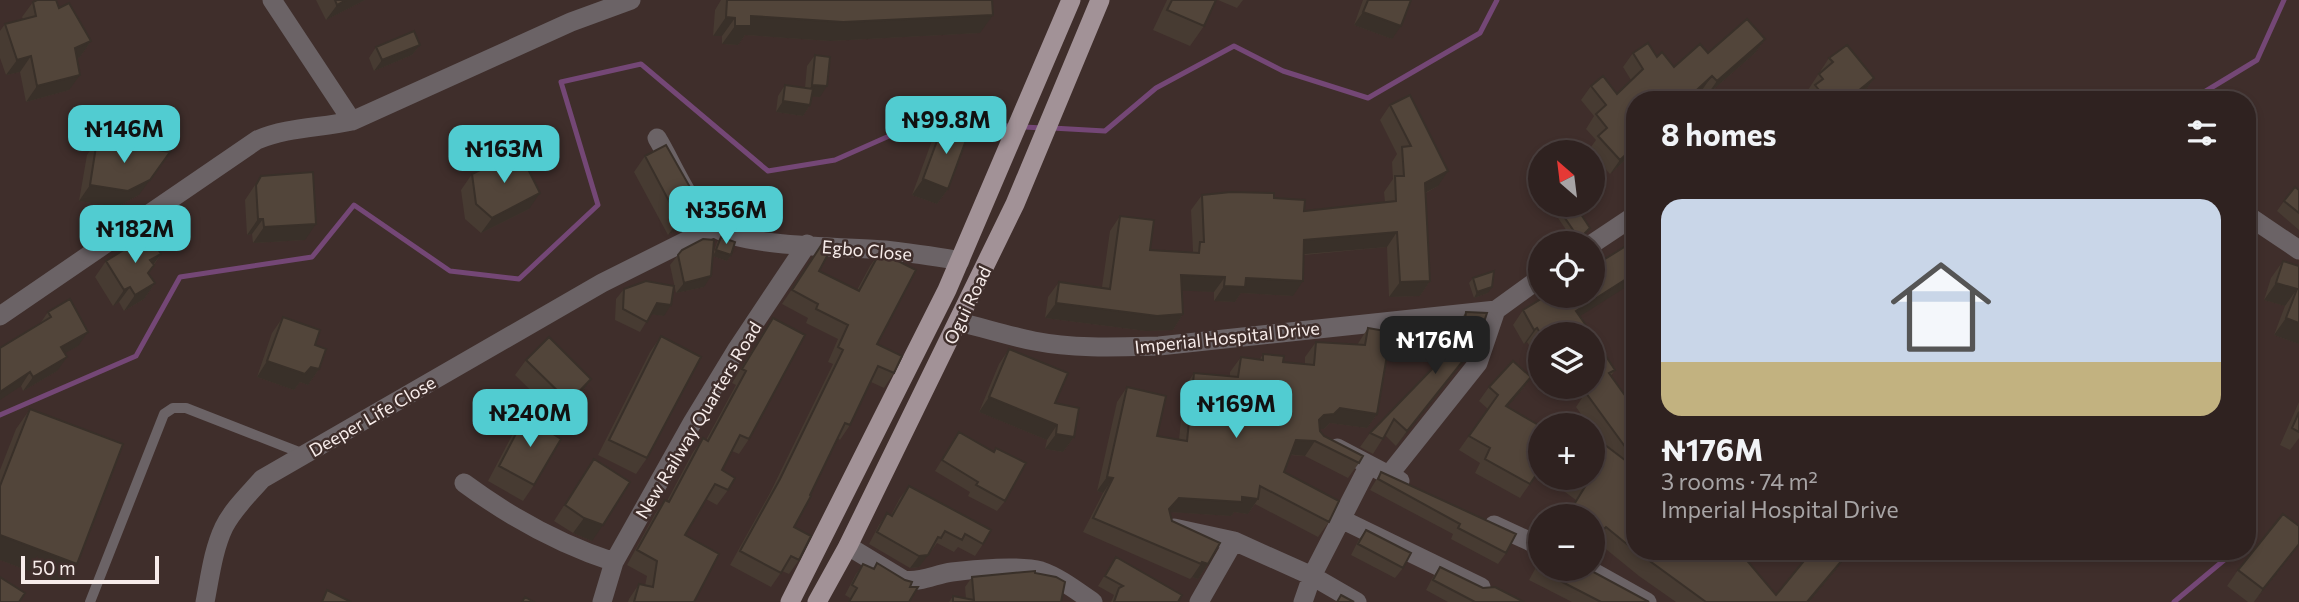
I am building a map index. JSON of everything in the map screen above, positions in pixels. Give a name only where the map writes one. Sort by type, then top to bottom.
[{"type":"main road","name":"Ogui Road","points":[[790,602],[960,261],[1071,0]]},
{"type":"main road","name":"Ogui Road","points":[[817,602],[848,546],[1015,204],[1100,0]]},
{"type":"street","points":[[272,0],[352,121]]},
{"type":"street","points":[[0,316],[257,140],[290,130],[322,128],[352,121],[571,22],[631,0]]},
{"type":"street","points":[[657,138],[697,207],[714,227]]},
{"type":"street","points":[[2256,221],[2299,250]]},
{"type":"street","points":[[1605,236],[1626,223]]},
{"type":"street","name":"Egbo Close","points":[[714,227],[727,235],[758,241],[886,250],[960,261]]},
{"type":"street","name":"Deeper Life Close","points":[[205,602],[216,548],[224,526],[262,480],[602,284],[714,227]]},
{"type":"street","name":"New Railway Quarters Road","points":[[602,602],[614,562],[698,412],[807,244]]},
{"type":"street","points":[[1388,476],[1478,363],[1496,310],[1528,287]]},
{"type":"street","name":"Imperial Hospital Drive","points":[[959,322],[1033,341],[1074,346],[1160,346],[1496,310]]},
{"type":"street","points":[[1320,440],[1414,488]]},
{"type":"street","points":[[1303,602],[1312,576],[1370,465]]},
{"type":"street","points":[[464,483],[527,524],[581,552],[614,562]]},
{"type":"street","points":[[1477,517],[1528,540]]},
{"type":"street","points":[[1341,519],[1481,586]]},
{"type":"street","points":[[1170,527],[1234,541],[1312,576],[1357,602]]},
{"type":"street","points":[[1199,602],[1234,541]]},
{"type":"street","points":[[848,546],[904,580],[914,582],[955,572],[1030,569],[1052,576],[1093,602]]},
{"type":"street","points":[[1605,579],[1647,602]]},
{"type":"lane","points":[[90,602],[164,414],[173,408],[186,408],[305,455]]},
{"type":"building","points":[[56,0],[59,8],[69,3],[91,41],[75,48],[80,75],[37,86],[31,56],[17,60],[5,24],[36,16],[33,2]]},
{"type":"building","points":[[727,0],[992,0],[993,15],[843,22],[751,16],[751,26],[735,26],[735,18],[726,17]]},
{"type":"building","points":[[1172,0],[1216,0],[1204,26],[1167,10]]},
{"type":"building","points":[[1368,0],[1411,0],[1401,26],[1363,12]]},
{"type":"building","points":[[1747,19],[1765,39],[1717,81],[1712,76],[1696,91],[1626,91],[1626,154],[1620,160],[1605,144],[1605,140],[1598,136],[1607,128],[1596,114],[1606,105],[1591,86],[1603,76],[1617,94],[1643,69],[1633,53],[1648,43],[1657,57],[1662,52],[1674,67],[1700,44],[1708,53]]},
{"type":"building","points":[[414,31],[420,45],[382,60],[376,47]]},
{"type":"building","points":[[1847,45],[1874,78],[1858,91],[1820,91],[1815,85],[1823,79],[1819,74],[1833,62],[1829,58]]},
{"type":"building","points":[[815,55],[830,57],[827,86],[812,85]]},
{"type":"building","points":[[785,85],[813,89],[810,105],[783,101]]},
{"type":"building","points":[[1410,95],[1448,171],[1425,183],[1430,281],[1400,282],[1397,232],[1304,240],[1303,281],[1246,278],[1245,287],[1224,286],[1225,277],[1181,275],[1183,314],[1157,316],[1056,303],[1059,282],[1110,289],[1120,216],[1154,220],[1150,250],[1199,253],[1200,242],[1204,242],[1202,195],[1231,192],[1274,193],[1274,198],[1305,200],[1304,211],[1396,201],[1395,176],[1404,176],[1402,147],[1411,146],[1390,105]]},
{"type":"building","points":[[944,122],[969,132],[948,189],[923,179]]},
{"type":"building","points":[[97,140],[170,152],[150,180],[128,191],[90,185]]},
{"type":"building","points":[[666,145],[704,207],[679,220],[645,156]]},
{"type":"building","points":[[519,151],[540,193],[492,218],[476,204],[472,174]]},
{"type":"building","points":[[313,172],[316,224],[264,227],[263,219],[258,219],[256,185],[261,176]]},
{"type":"building","points":[[2295,187],[2299,190],[2299,213],[2284,201]]},
{"type":"building","points":[[1564,217],[1583,217],[1590,228],[1587,231],[1574,231]]},
{"type":"building","points":[[149,234],[161,254],[150,260],[154,265],[148,273],[155,283],[135,295],[130,287],[124,290],[106,261]]},
{"type":"building","points":[[721,237],[735,242],[731,255],[716,250]]},
{"type":"building","points":[[703,239],[714,240],[711,276],[684,283],[678,255]]},
{"type":"building","points":[[822,244],[833,245],[819,271],[859,291],[880,252],[916,270],[877,344],[902,356],[894,373],[878,366],[850,425],[845,423],[794,527],[811,536],[799,560],[791,556],[781,573],[740,551],[780,479],[843,350],[838,347],[848,325],[816,309],[818,304],[792,290]]},
{"type":"building","points":[[1626,246],[1626,279],[1605,292],[1605,259]]},
{"type":"building","points":[[2283,261],[2299,266],[2299,323],[2286,318],[2297,289],[2276,283]]},
{"type":"building","points":[[1494,271],[1492,287],[1477,292],[1473,278]]},
{"type":"building","points":[[646,281],[674,286],[671,305],[657,303],[647,322],[623,309],[624,289]]},
{"type":"building","points":[[70,299],[88,332],[61,347],[67,357],[33,377],[30,372],[0,392],[0,348],[51,317],[48,312]]},
{"type":"building","points":[[1528,307],[1581,308],[1576,311],[1584,322],[1530,322],[1523,310]]},
{"type":"building","points":[[1466,312],[1487,313],[1477,343],[1407,431],[1394,419],[1383,439],[1370,433],[1433,368],[1465,319]]},
{"type":"building","points":[[283,317],[320,330],[315,345],[326,349],[319,369],[311,367],[305,374],[267,361]]},
{"type":"building","points":[[773,318],[805,335],[749,439],[740,435],[722,470],[735,478],[728,490],[715,484],[685,535],[719,554],[694,602],[634,602],[639,584],[653,587],[657,561],[637,550],[665,500],[669,502],[703,438],[708,441],[746,371],[742,369]]},
{"type":"building","points":[[1368,328],[1391,332],[1377,414],[1340,408],[1334,414],[1324,415],[1319,420],[1320,431],[1324,436],[1363,456],[1359,463],[1315,441],[1296,440],[1284,472],[1339,501],[1329,522],[1260,486],[1258,499],[1242,497],[1242,502],[1179,498],[1169,509],[1172,521],[1220,543],[1208,564],[1201,564],[1093,518],[1113,478],[1107,477],[1127,387],[1166,396],[1157,436],[1187,441],[1194,373],[1238,377],[1241,357],[1263,360],[1263,354],[1284,356],[1283,362],[1314,365],[1316,342],[1365,345]]},
{"type":"building","points":[[661,336],[701,357],[647,458],[609,440]]},
{"type":"building","points":[[549,337],[591,379],[569,402],[526,360]]},
{"type":"building","points":[[1009,349],[1068,373],[1055,403],[1079,408],[1074,437],[1056,434],[1057,425],[989,397]]},
{"type":"building","points":[[1605,355],[1615,370],[1609,373],[1626,397],[1626,448],[1605,419],[1605,413],[1601,413],[1590,399],[1605,399]]},
{"type":"building","points":[[1513,361],[1528,374],[1528,380],[1506,406],[1528,419],[1528,483],[1485,459],[1490,448],[1469,436],[1498,395],[1489,387]]},
{"type":"building","points":[[30,409],[123,444],[77,564],[0,535],[0,486]]},
{"type":"building","points":[[529,409],[544,417],[539,425],[561,439],[534,485],[499,466]]},
{"type":"building","points":[[2299,412],[2299,432],[2292,428]]},
{"type":"building","points":[[959,432],[994,452],[996,448],[1026,463],[1005,501],[976,485],[978,482],[942,460]]},
{"type":"building","points":[[1605,445],[1626,461],[1626,543],[1605,528],[1605,504],[1574,504],[1583,490],[1605,490]]},
{"type":"building","points":[[594,459],[630,482],[603,525],[584,518],[565,505]]},
{"type":"building","points":[[1381,472],[1516,534],[1506,553],[1458,528],[1460,524],[1378,479]]},
{"type":"building","points":[[909,486],[991,530],[983,544],[965,534],[962,540],[945,531],[941,538],[938,537],[928,555],[919,556],[877,532],[887,513],[892,516]]},
{"type":"building","points":[[2283,514],[2299,526],[2299,544],[2263,589],[2238,570],[2246,560],[2256,560],[2256,548]]},
{"type":"building","points":[[1366,530],[1411,553],[1403,568],[1358,544]]},
{"type":"building","points":[[1116,557],[1182,595],[1178,602],[1114,602],[1119,588],[1123,586],[1105,576]]},
{"type":"building","points":[[1648,560],[1747,560],[1776,595],[1805,560],[1842,560],[1807,602],[1706,602]]},
{"type":"building","points":[[877,563],[912,582],[910,587],[918,587],[909,602],[849,602],[857,588],[852,585],[863,564],[874,569]]},
{"type":"building","points":[[1440,567],[1483,588],[1495,587],[1524,602],[1475,602],[1433,580]]},
{"type":"building","points":[[1035,571],[1065,582],[1061,602],[953,602],[953,596],[974,600],[972,577]]},
{"type":"building","points":[[0,577],[25,593],[19,602],[0,602]]},
{"type":"building","points":[[1605,578],[1649,602],[1601,602],[1560,581],[1605,581]]},
{"type":"building","points":[[327,590],[351,602],[322,602]]},
{"type":"building","points":[[1341,595],[1354,602],[1337,602]]},
{"type":"waterway","points":[[1052,128],[1105,131],[1156,88],[1234,46],[1283,71],[1368,98],[1480,33],[1497,0]]},
{"type":"waterway","points":[[2206,91],[2257,60],[2284,0]]},
{"type":"waterway","points":[[0,415],[136,356],[180,277],[312,257],[354,205],[450,271],[519,279],[598,205],[561,82],[641,64],[768,171],[835,160],[923,121],[1042,128]]},
{"type":"waterway","points":[[2174,602],[2224,560]]}]
